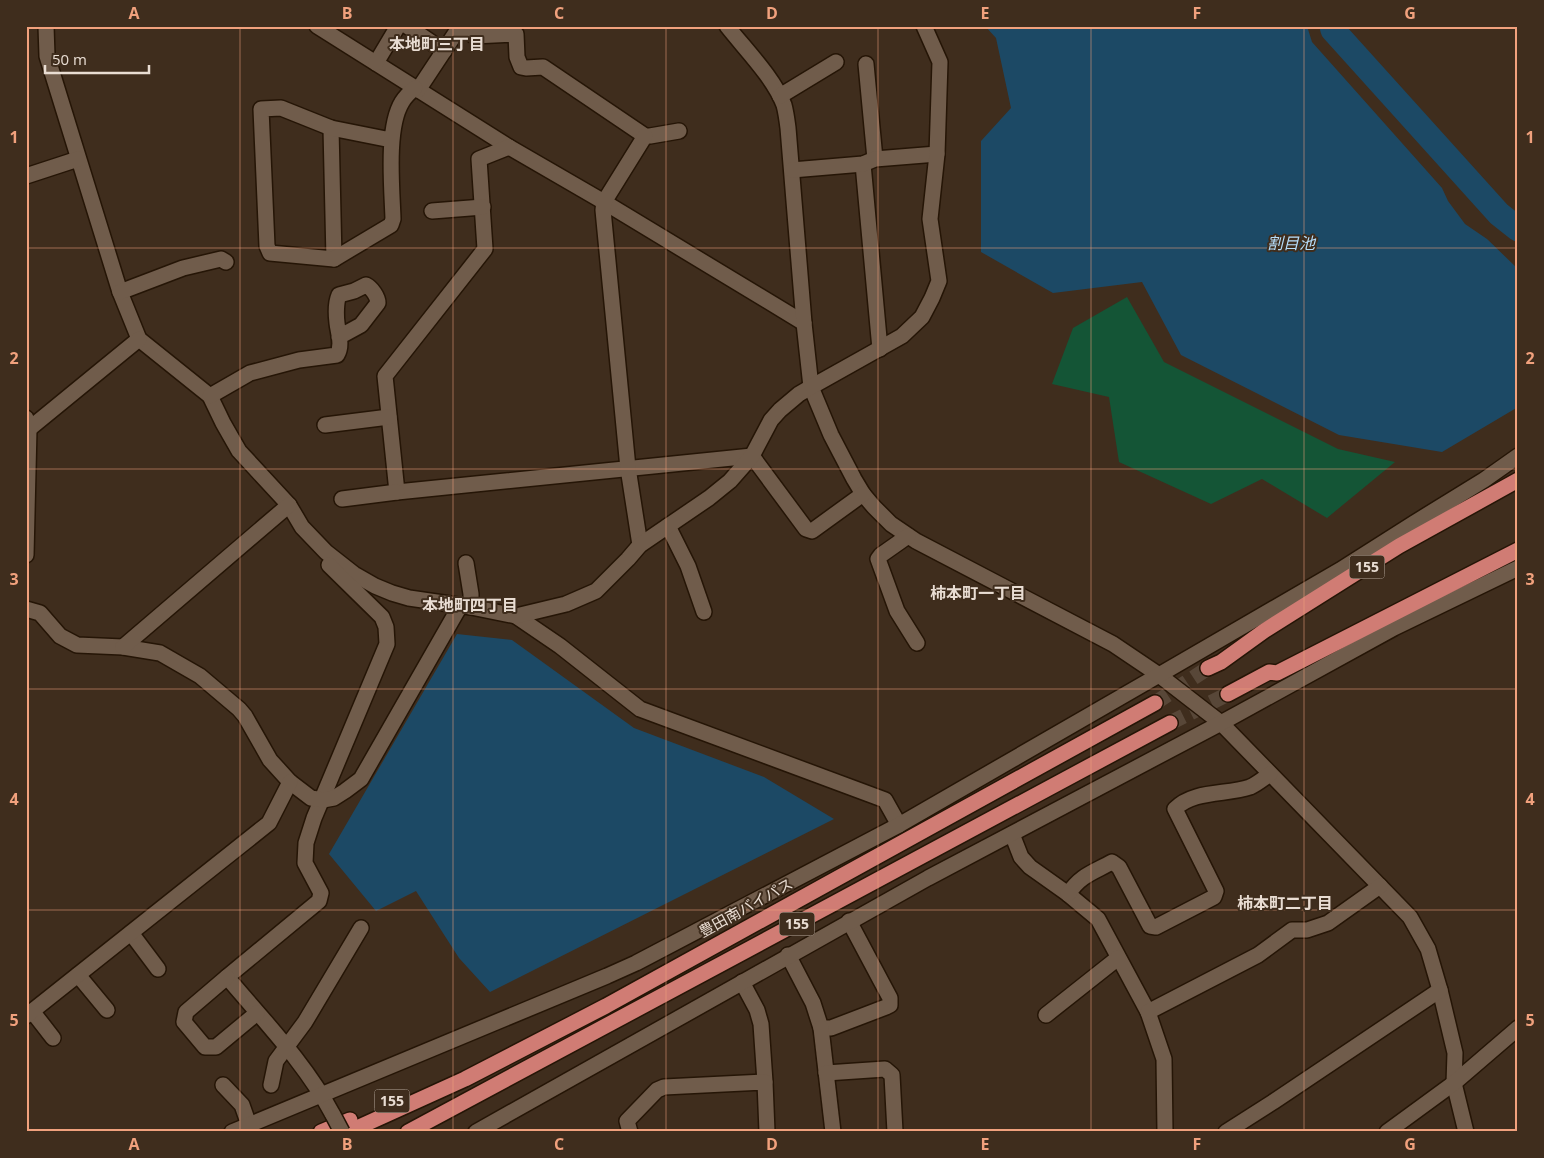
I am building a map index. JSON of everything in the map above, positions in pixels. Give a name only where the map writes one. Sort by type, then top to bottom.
[{"type":"highway","name":"155","points":[[1215,665],[1399,546],[1518,480]]},
{"type":"highway","points":[[1228,694],[1269,672],[1277,673],[1518,550]]},
{"type":"highway","name":"豊田南バイパス","points":[[348,1132],[465,1079],[614,1001],[1155,703]]},
{"type":"highway","name":"155","points":[[408,1132],[419,1128],[1170,723]]},
{"type":"highway","name":"155","points":[[321,1132],[444,1077],[465,1079]]},
{"type":"street","points":[[46,26],[46,56],[120,292],[139,339],[210,396],[239,451],[289,506],[302,527],[336,561],[375,586],[409,598],[466,606],[516,616],[560,646],[640,709],[885,800],[899,825]]},
{"type":"street","points":[[317,26],[509,147],[804,323]]},
{"type":"street","points":[[376,64],[398,26]]},
{"type":"street","points":[[407,26],[444,51]]},
{"type":"street","points":[[727,26],[769,79],[785,107],[811,387],[830,435],[863,494],[891,524],[916,541],[1113,644],[1159,675],[1221,723],[1380,886],[1410,918],[1428,949],[1455,1053],[1454,1083],[1466,1132]]},
{"type":"street","points":[[516,616],[566,604],[596,591],[640,545],[730,481],[752,456],[771,420],[799,394],[902,336],[922,317],[939,281],[930,219],[937,154],[940,62],[924,26]]},
{"type":"street","points":[[391,140],[331,128],[281,108],[261,109],[267,246],[270,253],[334,260],[391,225],[393,219],[391,140],[398,111],[402,102],[416,89],[457,31],[463,28],[474,36],[516,34],[517,57],[521,66],[526,68],[543,67],[645,136],[679,131]]},
{"type":"street","points":[[780,96],[836,62]]},
{"type":"street","points":[[866,64],[869,162],[880,348]]},
{"type":"street","points":[[331,128],[334,260]]},
{"type":"street","points":[[640,545],[628,468],[603,210],[604,202],[645,136]]},
{"type":"street","points":[[398,492],[385,376],[485,249],[479,159],[509,147]]},
{"type":"street","points":[[792,170],[937,154]]},
{"type":"street","points":[[26,176],[78,159]]},
{"type":"street","points":[[432,212],[483,207]]},
{"type":"street","points":[[120,292],[183,268],[221,259],[226,262]]},
{"type":"street","points":[[210,396],[250,374],[299,360],[337,355],[340,337]]},
{"type":"street","points":[[26,555],[28,424],[139,339]]},
{"type":"street","points":[[325,425],[389,417]]},
{"type":"street","points":[[342,499],[752,456]]},
{"type":"street","points":[[752,456],[806,529],[812,531],[863,494]]},
{"type":"street","points":[[232,1132],[614,973],[899,825],[1340,570],[1484,480],[1518,456]]},
{"type":"street","points":[[123,647],[289,506]]},
{"type":"street","points":[[668,526],[688,566],[704,612]]},
{"type":"street","points":[[908,536],[878,559],[897,611],[917,643]]},
{"type":"street","points":[[257,1013],[216,1048],[205,1047],[184,1022],[186,1012],[319,901],[321,893],[305,863],[306,843],[322,800],[388,644],[388,636],[382,617],[316,552],[313,539]]},
{"type":"street","points":[[26,609],[40,613],[60,636],[77,645],[123,647],[160,653],[200,676],[245,716],[270,760],[290,782],[311,798],[322,800],[334,798],[361,779],[466,606],[471,594],[466,563]]},
{"type":"street","points":[[476,1132],[617,1054],[849,921],[1221,723],[1394,628],[1518,568]]},
{"type":"street","points":[[1068,894],[1076,882],[1112,862],[1119,867],[1150,926],[1156,927],[1214,897],[1216,891],[1175,809],[1180,804],[1201,796],[1251,787],[1270,774]]},
{"type":"street","points":[[53,1038],[29,1014],[269,823],[290,782]]},
{"type":"street","points":[[1012,834],[1021,857],[1030,867],[1068,894],[1098,919],[1148,1012],[1164,1059],[1165,1132]]},
{"type":"street","points":[[1148,1012],[1258,955],[1292,930],[1307,930],[1328,923],[1380,886]]},
{"type":"street","points":[[821,1028],[831,1028],[890,1005],[890,998],[849,921]]},
{"type":"street","points":[[271,1085],[276,1061],[305,1022],[361,928]]},
{"type":"street","points":[[131,933],[158,969]]},
{"type":"street","points":[[788,955],[813,1003],[821,1028],[834,1132]]},
{"type":"street","points":[[1046,1015],[1118,958]]},
{"type":"street","points":[[78,975],[107,1010]]},
{"type":"street","points":[[227,977],[287,1047],[322,1094],[342,1132]]},
{"type":"street","points":[[742,982],[757,1010],[761,1024],[767,1132]]},
{"type":"street","points":[[1226,1132],[1440,990]]},
{"type":"street","points":[[1387,1132],[1454,1083],[1518,1028]]},
{"type":"street","points":[[826,1073],[885,1069],[888,1071],[892,1075],[895,1132]]},
{"type":"street","points":[[630,1132],[627,1121],[657,1090],[664,1087],[765,1082]]},
{"type":"street","points":[[224,1085],[242,1105],[249,1125]]},
{"type":"green space","points":[[1127,297],[1164,362],[1338,449],[1395,462],[1327,518],[1262,479],[1211,504],[1119,462],[1109,397],[1052,384],[1073,328]]},
{"type":"water","name":"割目池","points":[[985,26],[1307,26],[1312,42],[1442,188],[1448,201],[1465,224],[1487,239],[1518,269],[1518,407],[1442,452],[1339,435],[1181,355],[1142,282],[1053,293],[981,252],[981,141],[1011,108],[996,38]]},
{"type":"water","points":[[457,634],[512,640],[634,728],[764,777],[834,819],[490,992],[459,958],[416,891],[376,911],[329,854]]},
{"type":"waterway","name":"割目池","points":[[1332,26],[1333,30],[1499,214],[1518,229]]},
{"type":"tunnel","points":[[1155,703],[1208,668]]},
{"type":"tunnel","points":[[1170,723],[1228,694]]},
{"type":"district","name":"本地町三丁目","points":[[437,44]]},
{"type":"district","name":"柿本町一丁目","points":[[978,593]]},
{"type":"district","name":"本地町四丁目","points":[[470,605]]},
{"type":"district","name":"柿本町二丁目","points":[[1285,903]]}]
